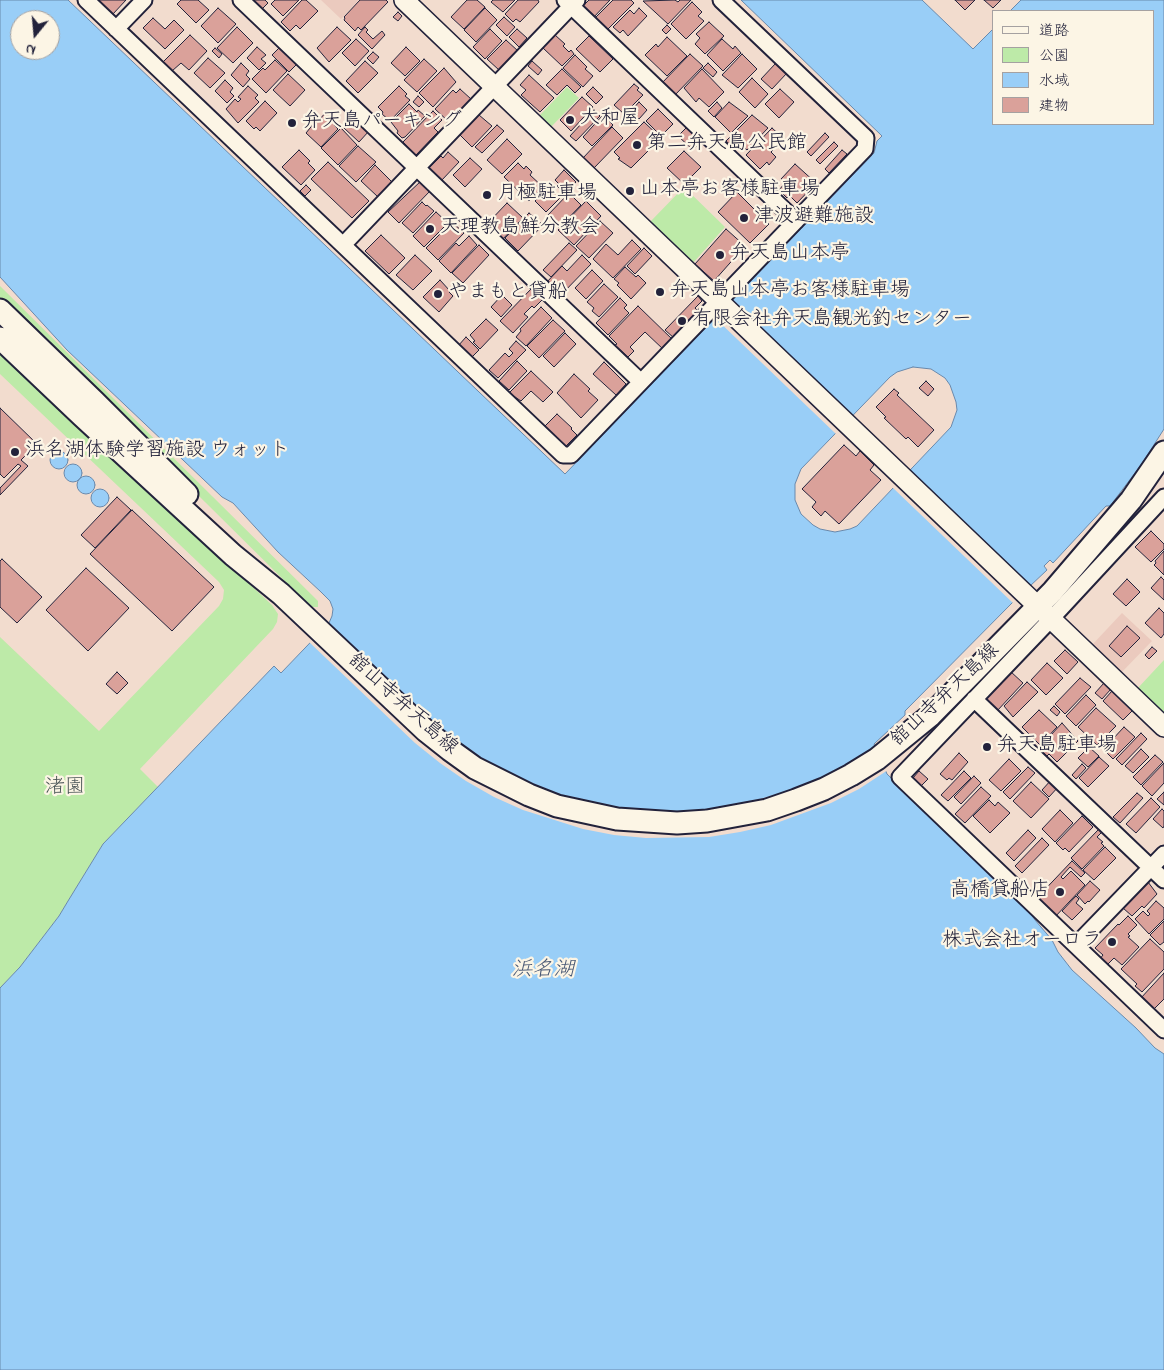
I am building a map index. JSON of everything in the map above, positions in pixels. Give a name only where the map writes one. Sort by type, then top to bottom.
[{"type":"main road","name":"舘山寺弁天島線","points":[[0,310],[220,527],[281,594]]},
{"type":"main road","name":"舘山寺弁天島線","points":[[0,338],[233,555],[281,594],[426,731],[456,755],[501,782],[529,795],[557,806],[616,819],[670,823],[707,821],[738,816],[782,805],[824,789],[851,775],[883,754],[931,715],[1073,569],[1120,513],[1164,452]]},
{"type":"street","points":[[86,0],[563,455],[571,455],[720,303],[865,149],[866,138],[721,0]]},
{"type":"street","points":[[116,29],[144,0]]},
{"type":"street","points":[[241,0],[641,382]]},
{"type":"street","points":[[404,0],[1164,727]]},
{"type":"street","points":[[343,245],[571,2],[796,221]]},
{"type":"street","points":[[1163,500],[1038,606],[974,699],[900,776],[1164,1030]]},
{"type":"street","points":[[974,699],[1164,880]]},
{"type":"street","points":[[1076,946],[1164,854]]},
{"type":"shaded area","points":[[321,0],[359,0],[341,19]]},
{"type":"shaded area","points":[[1122,613],[1152,641],[1121,673],[1092,645]]},
{"type":"green space","points":[[567,87],[579,98],[551,127],[539,116]]},
{"type":"green space","points":[[684,187],[725,227],[693,263],[650,222]]},
{"type":"green space","points":[[0,286],[318,601],[318,607],[311,607],[0,302]]},
{"type":"green space","name":"渚園","points":[[0,350],[272,605],[278,614],[277,622],[273,629],[140,769],[158,787],[103,844],[59,916],[20,967],[0,988],[0,637],[99,731],[219,606],[223,599],[224,590],[219,582],[0,374]]},
{"type":"green space","points":[[1164,660],[1164,715],[1137,689]]},
{"type":"water","name":"浜名湖","points":[[0,0],[68,0],[565,474],[874,153],[877,141],[882,136],[741,0],[922,0],[973,49],[992,30],[992,125],[1154,125],[1154,10],[1011,10],[1021,0],[1164,0],[1164,429],[1141,465],[1110,506],[1106,506],[1053,563],[1050,560],[1044,566],[1047,570],[1012,603],[905,711],[905,715],[874,744],[887,774],[1027,908],[1072,970],[1136,1028],[1155,1048],[1164,1054],[1164,1370],[0,1370],[0,988],[20,967],[59,916],[103,844],[274,666],[281,673],[329,623],[332,616],[333,609],[330,601],[278,552],[233,503],[222,497],[67,350],[0,277]],"holes":[[[913,367],[931,369],[945,378],[950,385],[957,410],[951,427],[857,526],[835,532],[820,529],[801,514],[795,500],[795,484],[801,469],[890,377],[897,372]]]},
{"type":"water","points":[[59,451],[65,454],[68,460],[65,466],[59,469],[53,466],[50,460],[53,454]]},
{"type":"water","points":[[73,464],[79,467],[82,473],[79,479],[73,482],[67,479],[64,473],[67,467]]},
{"type":"water","points":[[86,476],[92,479],[95,485],[92,491],[86,494],[80,491],[77,485],[80,479]]},
{"type":"water","points":[[100,489],[106,492],[109,498],[106,504],[100,507],[94,504],[91,498],[94,492]]},
{"type":"pier","points":[[729,300],[852,417],[836,434],[713,316]]},
{"type":"pier","points":[[908,470],[1032,588],[1014,604],[892,487]]},
{"type":"pier","points":[[326,622],[433,723],[456,742],[506,773],[561,795],[589,803],[618,808],[677,812],[735,806],[792,790],[819,779],[876,746],[888,770],[859,789],[831,803],[771,825],[740,832],[709,837],[646,838],[614,835],[583,829],[523,810],[494,797],[466,781],[415,743],[308,641]]},
{"type":"building","points":[[98,0],[126,0],[113,14]]},
{"type":"building","points":[[181,0],[198,0],[209,10],[196,23],[177,4]]},
{"type":"building","points":[[251,0],[265,0],[268,3],[261,10]]},
{"type":"building","points":[[275,0],[299,0],[283,16],[271,4]]},
{"type":"building","points":[[302,0],[306,0],[318,11],[300,29],[296,25],[290,31],[281,22]]},
{"type":"building","points":[[360,0],[386,0],[388,2],[361,30],[358,27],[355,31],[344,20],[344,17]]},
{"type":"building","points":[[467,0],[477,0],[485,7],[464,29],[451,17]]},
{"type":"building","points":[[493,0],[515,0],[503,12],[491,2]]},
{"type":"building","points":[[518,0],[538,0],[539,2],[520,22],[516,19],[513,22],[505,14]]},
{"type":"building","points":[[589,0],[610,0],[593,18],[582,7]]},
{"type":"building","points":[[613,0],[631,0],[634,3],[606,31],[594,19]]},
{"type":"building","points":[[675,0],[678,2],[680,0],[691,0],[668,24],[643,1]]},
{"type":"building","points":[[955,0],[975,0],[965,10]]},
{"type":"building","points":[[984,0],[1001,0],[993,8]]},
{"type":"building","points":[[692,2],[702,12],[698,16],[704,21],[686,39],[671,24]]},
{"type":"building","points":[[218,8],[236,24],[218,43],[201,26]]},
{"type":"building","points":[[485,8],[497,20],[476,42],[464,30]]},
{"type":"building","points":[[639,8],[647,16],[628,36],[623,30],[620,33],[613,27],[630,10],[634,14]]},
{"type":"building","points":[[398,12],[402,16],[398,21],[393,17]]},
{"type":"building","points":[[504,17],[515,27],[507,36],[496,25]]},
{"type":"building","points":[[153,18],[165,29],[174,20],[184,30],[165,49],[143,28]]},
{"type":"building","points":[[709,22],[724,36],[705,54],[695,44],[700,38],[696,34]]},
{"type":"building","points":[[667,25],[671,29],[666,34],[662,30]]},
{"type":"building","points":[[237,27],[253,43],[233,63],[217,48]]},
{"type":"building","points":[[337,27],[351,40],[329,62],[317,48]]},
{"type":"building","points":[[365,27],[368,30],[366,32],[373,39],[382,31],[385,35],[372,49],[358,35]]},
{"type":"building","points":[[490,29],[502,41],[485,59],[473,47]]},
{"type":"building","points":[[517,29],[527,38],[519,47],[509,37]]},
{"type":"building","points":[[190,35],[207,51],[189,70],[181,63],[172,71],[163,62]]},
{"type":"building","points":[[555,35],[565,44],[563,46],[569,52],[571,50],[574,54],[562,66],[543,48]]},
{"type":"building","points":[[589,36],[613,59],[600,72],[576,49]]},
{"type":"building","points":[[667,37],[687,56],[667,76],[645,55],[656,44],[658,47]]},
{"type":"building","points":[[356,39],[369,51],[355,66],[342,53]]},
{"type":"building","points":[[722,39],[733,49],[735,46],[741,53],[723,71],[707,55]]},
{"type":"building","points":[[506,40],[518,51],[499,70],[487,59]]},
{"type":"building","points":[[281,46],[299,62],[289,72],[272,55]]},
{"type":"building","points":[[257,47],[266,55],[261,59],[266,63],[259,70],[247,58]]},
{"type":"building","points":[[406,47],[420,61],[405,76],[391,63]]},
{"type":"building","points":[[215,48],[222,54],[219,58],[212,51]]},
{"type":"building","points":[[373,52],[379,57],[373,64],[367,58]]},
{"type":"building","points":[[690,54],[703,66],[674,96],[661,84]]},
{"type":"building","points":[[742,54],[757,69],[738,88],[722,75]]},
{"type":"building","points":[[575,55],[587,67],[585,69],[593,76],[583,87],[563,68]]},
{"type":"building","points":[[208,58],[225,73],[210,88],[194,73]]},
{"type":"building","points":[[424,59],[437,71],[417,92],[404,80]]},
{"type":"building","points":[[275,60],[287,71],[266,93],[252,79]]},
{"type":"building","points":[[365,61],[378,73],[358,93],[346,81]]},
{"type":"building","points":[[532,61],[542,70],[538,75],[528,66]]},
{"type":"building","points":[[241,63],[249,71],[246,75],[250,79],[243,87],[231,75]]},
{"type":"building","points":[[708,63],[717,72],[713,77],[703,68]]},
{"type":"building","points":[[776,63],[787,73],[772,89],[761,79]]},
{"type":"building","points":[[444,68],[456,82],[433,107],[419,93]]},
{"type":"building","points":[[562,69],[581,87],[575,93],[567,85],[557,95],[546,85]]},
{"type":"building","points":[[702,69],[724,92],[709,107],[699,98],[696,102],[684,88]]},
{"type":"building","points":[[288,74],[305,90],[290,106],[273,90]]},
{"type":"building","points":[[529,75],[554,98],[540,112],[521,95],[526,90],[520,85]]},
{"type":"building","points":[[752,78],[768,94],[755,108],[739,92]]},
{"type":"building","points":[[225,80],[233,88],[230,92],[234,96],[227,103],[215,91]]},
{"type":"building","points":[[634,84],[643,95],[624,114],[614,105]]},
{"type":"building","points":[[248,86],[258,95],[255,98],[259,102],[238,123],[226,109],[235,99],[238,102],[241,99],[238,97]]},
{"type":"building","points":[[399,86],[410,100],[390,121],[382,114],[383,112],[378,107]]},
{"type":"building","points":[[593,87],[603,97],[596,104],[586,94]]},
{"type":"building","points":[[460,89],[471,99],[449,122],[435,109],[453,90],[456,93]]},
{"type":"building","points":[[780,89],[794,102],[779,118],[765,104]]},
{"type":"building","points":[[418,96],[424,102],[419,107],[413,102]]},
{"type":"building","points":[[582,97],[593,107],[571,131],[560,120]]},
{"type":"building","points":[[265,101],[277,113],[260,131],[256,127],[254,129],[246,121]]},
{"type":"building","points":[[639,102],[647,110],[639,119],[631,111]]},
{"type":"building","points":[[717,102],[722,108],[714,117],[708,111]]},
{"type":"building","points":[[729,102],[748,116],[731,133],[715,117]]},
{"type":"building","points":[[409,104],[417,112],[418,110],[425,116],[402,138],[391,122]]},
{"type":"building","points":[[658,109],[673,124],[661,136],[646,121]]},
{"type":"building","points":[[594,110],[600,116],[576,141],[570,136]]},
{"type":"building","points":[[433,111],[442,120],[434,128],[438,132],[416,155],[403,142]]},
{"type":"building","points":[[326,112],[336,122],[334,125],[338,129],[321,147],[306,133],[319,117],[320,119]]},
{"type":"building","points":[[479,115],[492,126],[472,147],[460,135]]},
{"type":"building","points":[[603,115],[613,125],[592,146],[583,137]]},
{"type":"building","points":[[752,115],[768,128],[747,150],[740,144],[735,149],[726,141]]},
{"type":"building","points":[[354,117],[369,131],[359,142],[344,128]]},
{"type":"building","name":"第二弁天島公民館","points":[[644,122],[661,138],[631,168],[618,159],[620,158],[614,152]]},
{"type":"building","points":[[497,125],[504,131],[482,153],[475,147]]},
{"type":"building","points":[[612,127],[623,138],[594,168],[583,158]]},
{"type":"building","points":[[687,127],[702,141],[693,150],[678,136]]},
{"type":"building","points":[[341,128],[357,145],[338,165],[321,148]]},
{"type":"building","points":[[772,128],[784,139],[771,152],[776,157],[769,165],[767,162],[760,169],[746,155]]},
{"type":"building","points":[[825,133],[829,137],[811,156],[807,152]]},
{"type":"building","points":[[507,139],[522,154],[502,174],[487,160]]},
{"type":"building","points":[[834,142],[838,146],[820,164],[816,160]]},
{"type":"building","points":[[358,146],[376,162],[356,182],[339,166]]},
{"type":"building","points":[[299,150],[310,161],[308,163],[315,170],[301,185],[282,167]]},
{"type":"building","points":[[842,150],[847,154],[829,173],[825,169]]},
{"type":"building","points":[[684,151],[701,167],[684,184],[667,168]]},
{"type":"building","points":[[448,152],[459,162],[441,181],[428,169]]},
{"type":"building","points":[[470,158],[482,169],[465,187],[453,175]]},
{"type":"building","points":[[328,162],[369,201],[352,218],[311,179]]},
{"type":"building","points":[[518,163],[524,169],[526,166],[532,172],[530,175],[543,187],[529,201],[504,177]]},
{"type":"building","points":[[795,164],[816,183],[797,203],[789,195],[787,198],[779,190],[785,183],[781,179]]},
{"type":"building","points":[[375,165],[392,182],[378,197],[361,181]]},
{"type":"building","points":[[564,170],[576,182],[565,194],[557,186],[559,184],[555,180]]},
{"type":"building","points":[[421,181],[431,190],[399,223],[388,212]]},
{"type":"building","points":[[306,185],[311,190],[305,196],[300,191]]},
{"type":"building","points":[[549,187],[560,198],[546,212],[535,201]]},
{"type":"building","name":"津波避難施設","points":[[737,192],[769,224],[750,243],[718,212]]},
{"type":"building","points":[[569,193],[581,205],[559,228],[547,216]]},
{"type":"building","points":[[586,201],[601,216],[574,245],[558,230]]},
{"type":"building","points":[[422,202],[434,211],[413,233],[402,223]]},
{"type":"building","points":[[507,203],[523,218],[501,241],[492,232],[494,230],[487,224]]},
{"type":"building","name":"天理教島鮮分教会","points":[[436,212],[448,223],[424,247],[413,236]]},
{"type":"building","points":[[529,213],[543,225],[518,251],[505,238]]},
{"type":"building","points":[[600,221],[613,233],[589,258],[576,246]]},
{"type":"building","points":[[452,222],[464,233],[438,260],[426,248]]},
{"type":"building","name":"弁天島山本亭","points":[[726,229],[745,246],[714,281],[695,264]]},
{"type":"building","points":[[381,235],[405,258],[389,274],[365,251]]},
{"type":"building","points":[[469,236],[477,245],[451,273],[439,261],[456,243],[459,246]]},
{"type":"building","points":[[632,240],[641,249],[613,278],[593,259],[606,244],[618,255]]},
{"type":"building","points":[[569,243],[577,250],[551,277],[543,270]]},
{"type":"building","points":[[479,245],[489,255],[463,283],[452,273]]},
{"type":"building","points":[[644,248],[652,256],[635,274],[627,266]]},
{"type":"building","points":[[415,255],[432,271],[413,290],[396,275]]},
{"type":"building","points":[[582,255],[591,264],[560,296],[546,283],[562,266],[567,271]]},
{"type":"building","points":[[625,267],[636,277],[638,275],[646,283],[631,299],[617,285],[619,283],[614,279]]},
{"type":"building","points":[[592,270],[603,281],[586,299],[575,288]]},
{"type":"building","name":"やまもと貸船","points":[[440,280],[453,296],[439,312],[423,297]]},
{"type":"building","points":[[604,284],[618,297],[599,317],[592,311],[594,308],[587,302]]},
{"type":"building","points":[[533,287],[544,298],[534,308],[532,306],[524,314],[528,317],[513,333],[500,321]]},
{"type":"building","points":[[502,295],[512,305],[501,317],[491,307]]},
{"type":"building","name":"有限会社弁天島観光釣センター","points":[[698,296],[702,301],[695,308],[699,312],[674,338],[665,330]]},
{"type":"building","points":[[620,298],[627,305],[624,308],[629,313],[608,335],[596,323]]},
{"type":"building","points":[[638,306],[673,340],[664,350],[645,332],[630,347],[634,351],[628,357],[615,345],[617,344],[609,336]]},
{"type":"building","points":[[541,307],[552,318],[526,346],[516,337],[521,331],[520,329]]},
{"type":"building","points":[[486,319],[498,330],[480,349],[473,342],[475,341],[470,335]]},
{"type":"building","points":[[553,320],[565,331],[539,358],[527,346]]},
{"type":"building","points":[[565,333],[576,344],[554,367],[543,356]]},
{"type":"building","points":[[466,337],[479,350],[471,358],[458,346]]},
{"type":"building","points":[[516,341],[526,350],[498,378],[489,370],[505,353],[509,357],[513,353],[509,349]]},
{"type":"building","points":[[517,361],[527,371],[509,390],[499,381]]},
{"type":"building","points":[[604,362],[626,384],[616,395],[593,374]]},
{"type":"building","points":[[531,371],[553,392],[543,402],[531,391],[521,401],[509,393]]},
{"type":"building","points":[[574,374],[590,389],[588,391],[598,400],[581,418],[557,393]]},
{"type":"building","points":[[926,381],[934,389],[928,396],[919,388]]},
{"type":"building","points":[[894,389],[899,393],[897,395],[934,430],[918,447],[908,437],[906,439],[884,418],[886,417],[876,407]]},
{"type":"building","name":"浜名湖体験学習施設 ウォット","points":[[0,408],[37,444],[21,460],[28,466],[0,495],[0,488],[21,466],[18,464],[4,478],[0,474]]},
{"type":"building","points":[[557,414],[577,435],[565,447],[544,427]]},
{"type":"building","points":[[844,445],[856,456],[860,451],[874,465],[870,470],[881,480],[839,524],[825,511],[821,516],[812,507],[816,502],[802,489]]},
{"type":"building","points":[[117,497],[131,510],[95,548],[81,535]]},
{"type":"building","points":[[132,510],[214,587],[172,631],[90,554]]},
{"type":"building","points":[[1151,531],[1164,544],[1164,549],[1151,562],[1135,547]]},
{"type":"building","points":[[1164,551],[1164,575],[1154,565],[1155,561]]},
{"type":"building","points":[[2,559],[42,597],[17,623],[0,607],[0,561]]},
{"type":"building","points":[[86,568],[129,608],[88,651],[46,610]]},
{"type":"building","points":[[1161,577],[1164,580],[1164,600],[1151,588]]},
{"type":"building","points":[[1127,579],[1140,592],[1126,606],[1113,594]]},
{"type":"building","points":[[1159,608],[1164,613],[1164,634],[1161,638],[1145,623]]},
{"type":"building","points":[[1127,626],[1140,638],[1121,657],[1109,646]]},
{"type":"building","points":[[1152,647],[1157,651],[1149,659],[1145,655]]},
{"type":"building","points":[[1065,650],[1078,662],[1067,674],[1054,661]]},
{"type":"building","points":[[1047,663],[1063,678],[1046,695],[1031,680]]},
{"type":"building","points":[[1010,671],[1023,683],[997,711],[983,698]]},
{"type":"building","points":[[117,672],[128,683],[117,694],[106,684]]},
{"type":"building","points":[[1080,678],[1091,687],[1065,714],[1055,704]]},
{"type":"building","points":[[1027,682],[1038,692],[1013,717],[1004,706]]},
{"type":"building","points":[[1104,683],[1111,689],[1102,699],[1095,693]]},
{"type":"building","points":[[1112,691],[1132,711],[1123,720],[1103,701]]},
{"type":"building","points":[[1086,695],[1096,705],[1076,726],[1066,716]]},
{"type":"building","points":[[1054,706],[1060,712],[1057,716],[1050,710]]},
{"type":"building","points":[[1096,708],[1116,726],[1097,745],[1078,727]]},
{"type":"building","points":[[1039,710],[1057,727],[1040,745],[1022,727]]},
{"type":"building","points":[[1062,723],[1078,741],[1057,762],[1039,748]]},
{"type":"building","points":[[1124,727],[1135,737],[1113,759],[1099,745],[1107,737],[1111,741]]},
{"type":"building","points":[[1141,733],[1147,739],[1122,765],[1116,759]]},
{"type":"building","points":[[1089,747],[1099,756],[1088,767],[1078,758]]},
{"type":"building","points":[[1141,749],[1149,757],[1133,773],[1125,766]]},
{"type":"building","points":[[959,753],[968,762],[952,780],[949,778],[947,780],[940,774]]},
{"type":"building","points":[[1155,755],[1163,762],[1141,785],[1133,777]]},
{"type":"building","points":[[1099,757],[1109,766],[1088,787],[1079,778]]},
{"type":"building","points":[[1009,759],[1021,771],[1001,791],[989,780]]},
{"type":"building","points":[[1164,763],[1164,783],[1152,796],[1142,786]]},
{"type":"building","points":[[1082,764],[1086,768],[1076,779],[1072,775]]},
{"type":"building","points":[[1028,767],[1035,773],[1010,799],[1003,792]]},
{"type":"building","points":[[919,771],[928,779],[921,786],[913,778]]},
{"type":"building","points":[[964,771],[971,778],[948,801],[941,795]]},
{"type":"building","points":[[974,776],[981,783],[961,804],[954,797]]},
{"type":"building","points":[[1052,779],[1059,786],[1049,797],[1042,790]]},
{"type":"building","points":[[1031,782],[1049,799],[1031,818],[1013,801]]},
{"type":"building","points":[[981,787],[991,796],[965,823],[955,814]]},
{"type":"building","points":[[1164,792],[1164,805],[1157,799]]},
{"type":"building","points":[[1137,793],[1143,798],[1120,823],[1113,817]]},
{"type":"building","points":[[1151,798],[1160,807],[1136,833],[1126,824]]},
{"type":"building","points":[[989,800],[995,806],[998,802],[1010,813],[990,833],[973,816]]},
{"type":"building","points":[[1162,809],[1164,811],[1163,828],[1153,819]]},
{"type":"building","points":[[1060,810],[1073,823],[1055,842],[1042,829]]},
{"type":"building","points":[[1082,816],[1093,827],[1069,852],[1065,848],[1063,850],[1056,843]]},
{"type":"building","points":[[1099,829],[1102,832],[1097,837],[1103,842],[1101,843],[1104,846],[1082,869],[1071,858]]},
{"type":"building","points":[[1028,830],[1036,838],[1014,861],[1006,853]]},
{"type":"building","points":[[1042,838],[1049,845],[1022,873],[1015,866]]},
{"type":"building","points":[[1105,847],[1116,858],[1094,880],[1083,870]]},
{"type":"building","name":"高橋貸船店","points":[[1072,861],[1085,873],[1081,877],[1070,867],[1061,877],[1063,879],[1071,871],[1085,885],[1054,918],[1035,900]]},
{"type":"building","points":[[1090,881],[1100,890],[1085,904],[1077,895]]},
{"type":"building","points":[[1148,882],[1157,894],[1144,908],[1142,906],[1132,916],[1123,908]]},
{"type":"building","points":[[1076,896],[1079,899],[1076,903],[1083,909],[1072,920],[1062,911]]},
{"type":"building","points":[[1156,901],[1164,908],[1164,919],[1149,934],[1135,919],[1143,911],[1148,916],[1150,914],[1147,911]]},
{"type":"building","points":[[1128,916],[1137,925],[1128,934],[1130,936],[1128,937],[1139,947],[1122,965],[1114,958],[1106,966],[1099,960],[1103,955],[1095,948]]},
{"type":"building","points":[[1164,921],[1164,942],[1160,945],[1150,935]]},
{"type":"building","points":[[1150,939],[1164,952],[1164,969],[1142,992],[1135,986],[1137,984],[1121,969]]},
{"type":"building","points":[[1164,973],[1164,999],[1152,1011],[1140,999]]},
{"type":"place","name":"大和屋","points":[[570,120]]},
{"type":"place","name":"弁天島パーキング","points":[[292,123]]},
{"type":"place","name":"第二弁天島公民館","points":[[637,145]]},
{"type":"place","name":"山本亭お客様駐車場","points":[[630,191]]},
{"type":"place","name":"月極駐車場","points":[[487,195]]},
{"type":"place","name":"津波避難施設","points":[[744,218]]},
{"type":"place","name":"天理教島鮮分教会","points":[[430,229]]},
{"type":"place","name":"弁天島山本亭","points":[[720,255]]},
{"type":"place","name":"弁天島山本亭お客様駐車場","points":[[660,292]]},
{"type":"place","name":"やまもと貸船","points":[[438,294]]},
{"type":"place","name":"有限会社弁天島観光釣センター","points":[[682,321]]},
{"type":"place","name":"浜名湖体験学習施設 ウォット","points":[[15,452]]},
{"type":"place","name":"弁天島駐車場","points":[[987,747]]},
{"type":"place","name":"高橋貸船店","points":[[1060,892]]},
{"type":"place","name":"株式会社オーロラ","points":[[1112,942]]}]
